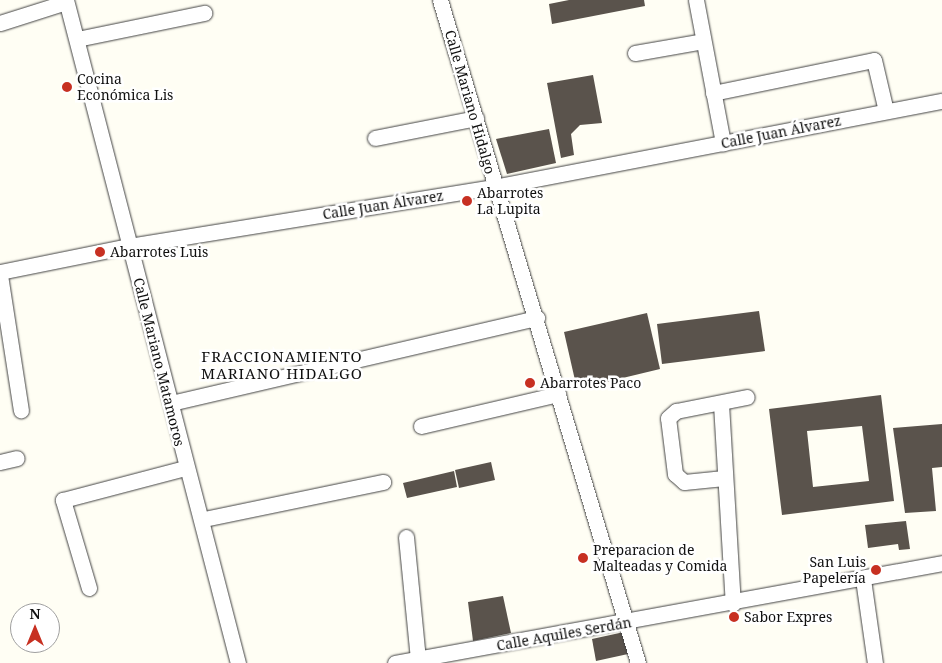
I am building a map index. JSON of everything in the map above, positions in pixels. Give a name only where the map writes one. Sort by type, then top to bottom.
[{"type":"street","name":"Calle Mariano Hidalgo","points":[[440,0],[476,118],[494,187],[537,318],[638,663]]},
{"type":"street","points":[[696,0],[723,143]]},
{"type":"street","points":[[0,23],[66,1]]},
{"type":"street","name":"Calle Mariano Matamoros","points":[[66,1],[78,38],[129,246],[171,404],[185,468],[204,518],[238,663]]},
{"type":"street","points":[[78,38],[204,13]]},
{"type":"street","points":[[635,53],[703,41]]},
{"type":"street","points":[[714,93],[874,60],[886,111]]},
{"type":"street","name":"Calle Juan Álvarez","points":[[0,273],[129,246],[494,187],[942,101]]},
{"type":"street","points":[[374,138],[476,118]]},
{"type":"street","points":[[0,273],[7,378],[21,410]]},
{"type":"street","points":[[171,404],[537,318]]},
{"type":"street","points":[[421,426],[558,394]]},
{"type":"street","points":[[724,478],[684,482],[675,474],[668,418],[676,411],[720,404],[747,397]]},
{"type":"street","points":[[720,404],[733,604]]},
{"type":"street","points":[[0,462],[17,458]]},
{"type":"street","points":[[89,588],[63,500],[185,468]]},
{"type":"street","points":[[204,518],[383,482]]},
{"type":"street","points":[[406,537],[418,659]]},
{"type":"street","name":"Calle Aquiles Serdán","points":[[394,663],[733,604],[942,563]]},
{"type":"street","points":[[863,579],[875,663]]},
{"type":"building","points":[[569,0],[644,0],[645,6],[552,24],[549,4]]},
{"type":"building","points":[[593,75],[602,123],[580,125],[571,134],[574,155],[561,158],[547,83]]},
{"type":"building","points":[[549,129],[556,163],[507,174],[496,139]]},
{"type":"building","points":[[759,311],[765,351],[662,364],[657,324]]},
{"type":"building","points":[[647,313],[660,369],[577,389],[564,332]]},
{"type":"building","points":[[881,395],[894,501],[782,515],[769,409]],"holes":[[[862,426],[869,481],[813,487],[807,431]]]},
{"type":"building","points":[[942,424],[942,467],[932,468],[936,511],[905,513],[893,428]]},
{"type":"building","points":[[491,462],[495,480],[459,488],[455,470]]},
{"type":"building","points":[[454,471],[457,487],[407,498],[403,483]]},
{"type":"building","points":[[906,521],[910,549],[899,550],[898,544],[868,548],[865,525]]},
{"type":"building","points":[[503,596],[511,633],[473,641],[468,602]]},
{"type":"building","points":[[624,632],[628,654],[596,661],[592,639]]},
{"type":"place","name":"Cocina Económica Lis","points":[[67,87]]},
{"type":"place","name":"Abarrotes La Lupita","points":[[467,201]]},
{"type":"place","name":"Abarrotes Luis","points":[[100,252]]},
{"type":"place","name":"Abarrotes Paco","points":[[530,383]]},
{"type":"place","name":"Preparacion de Malteadas y Comida","points":[[583,558]]},
{"type":"place","name":"San Luis Papelería","points":[[876,570]]},
{"type":"place","name":"Sabor Expres","points":[[734,617]]},
{"type":"district","name":"FRACCIONAMIENTO MARIANO HIDALGO","points":[[282,364]]}]
